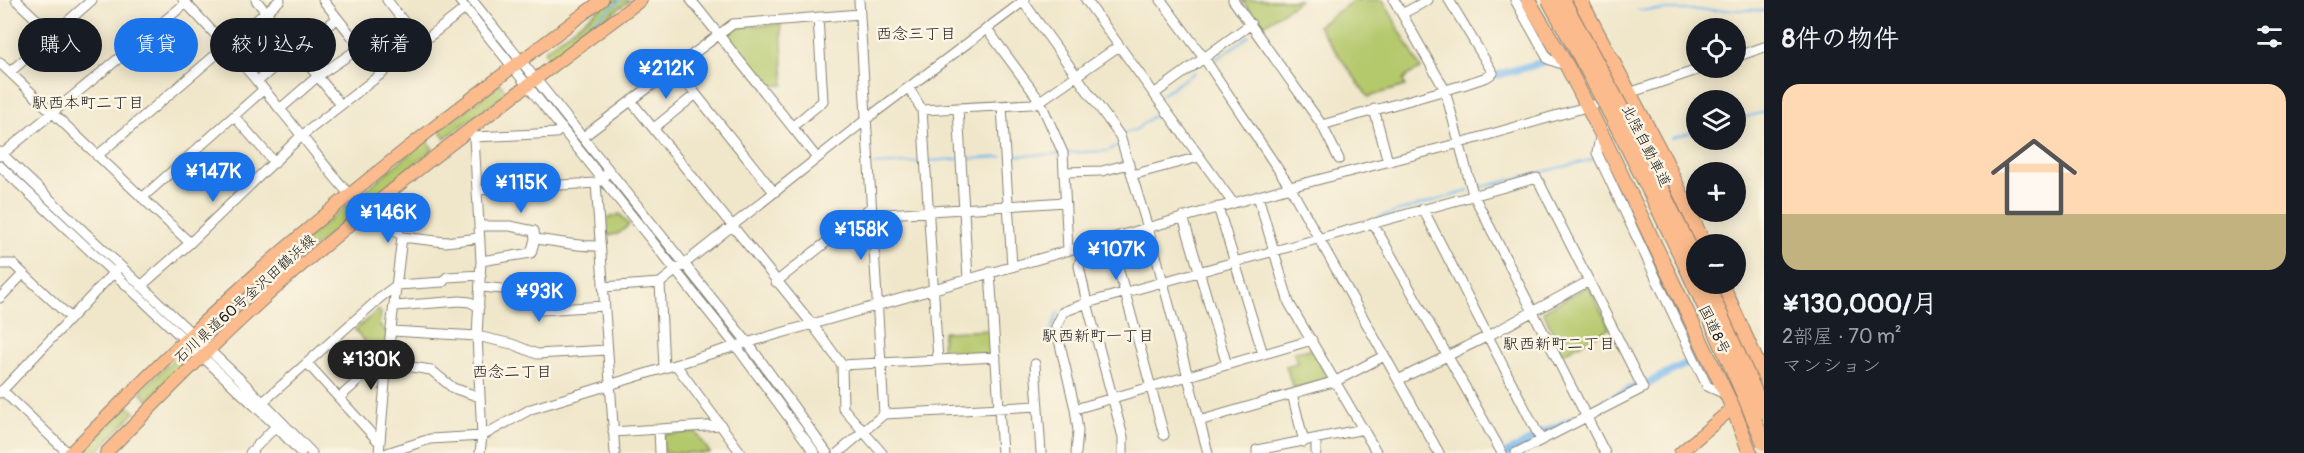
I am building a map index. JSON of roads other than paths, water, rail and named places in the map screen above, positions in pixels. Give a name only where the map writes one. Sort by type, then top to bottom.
[{"type":"highway","name":"北陸自動車道","points":[[1549,0],[1612,115],[1652,195],[1708,313],[1764,442]]},
{"type":"highway","name":"北陸自動車道","points":[[1563,0],[1628,120],[1686,239]]},
{"type":"highway","points":[[1580,0],[1666,162],[1699,234]]},
{"type":"highway","name":"国道8号","points":[[1528,2],[1567,66],[1601,133],[1730,402],[1750,453]]},
{"type":"highway","points":[[1711,294],[1764,412]]},
{"type":"highway","name":"国道8号","points":[[1726,294],[1764,379]]},
{"type":"main road","name":"石川県道60号金沢田鶴浜線","points":[[69,453],[188,337],[349,194],[517,64],[588,4],[602,0]]},
{"type":"main road","name":"石川県道60号金沢田鶴浜線","points":[[106,453],[206,353],[287,278],[373,205],[472,133],[532,82],[640,0]]},
{"type":"main road","points":[[1688,450],[1730,402],[1764,379]]},
{"type":"street","points":[[16,0],[35,18]]},
{"type":"street","points":[[71,18],[92,0]]},
{"type":"street","points":[[256,0],[272,18]]},
{"type":"street","points":[[258,18],[280,0]]},
{"type":"street","points":[[323,0],[348,31]]},
{"type":"street","points":[[387,0],[401,18]]},
{"type":"street","points":[[691,0],[817,158]]},
{"type":"street","points":[[859,0],[884,414]]},
{"type":"street","points":[[1086,0],[1233,203]]},
{"type":"street","points":[[1161,0],[1204,58],[1290,188],[1439,453]]},
{"type":"street","points":[[1233,0],[1322,125],[1339,159]]},
{"type":"street","points":[[1394,0],[1445,90],[1473,194],[1605,453]]},
{"type":"street","points":[[1402,14],[1428,0]]},
{"type":"street","points":[[1322,125],[1445,90],[1493,73],[1449,0]]},
{"type":"street","points":[[1515,0],[1548,59],[1567,66]]},
{"type":"street","points":[[89,244],[1,154],[184,1],[210,29]]},
{"type":"street","points":[[603,287],[660,283],[867,119],[1023,1],[1120,136],[1162,280],[1208,453]]},
{"type":"street","points":[[432,34],[469,2],[532,82],[583,137],[603,177],[684,264],[748,343],[827,453]]},
{"type":"street","points":[[583,137],[737,22],[860,14]]},
{"type":"street","points":[[792,127],[822,101],[818,17]]},
{"type":"street","points":[[1154,94],[1251,24]]},
{"type":"street","points":[[987,29],[1040,101],[1062,153],[1068,250]]},
{"type":"street","points":[[922,110],[1002,106],[1040,101],[1119,46]]},
{"type":"street","points":[[1746,53],[1764,47]]},
{"type":"street","points":[[280,109],[318,75],[348,55]]},
{"type":"street","points":[[97,156],[210,60]]},
{"type":"street","points":[[0,63],[190,243]]},
{"type":"street","points":[[10,72],[18,65]]},
{"type":"street","points":[[675,68],[774,192]]},
{"type":"street","points":[[248,72],[349,194]]},
{"type":"street","points":[[142,198],[234,116],[273,72]]},
{"type":"street","points":[[316,72],[341,105]]},
{"type":"street","points":[[141,286],[190,243],[300,137],[385,72]]},
{"type":"street","points":[[387,453],[430,439],[482,436],[531,409],[736,346],[1218,207],[1460,144],[1629,94],[1686,74]]},
{"type":"street","points":[[532,82],[562,128],[736,346],[815,453]]},
{"type":"street","points":[[909,88],[922,110],[938,360]]},
{"type":"street","points":[[654,128],[696,94]]},
{"type":"street","points":[[632,101],[812,324],[842,366],[843,408],[882,453]]},
{"type":"street","points":[[1002,106],[1012,266]]},
{"type":"street","points":[[958,108],[968,279]]},
{"type":"street","points":[[1374,109],[1388,162]]},
{"type":"street","points":[[234,116],[275,163]]},
{"type":"street","points":[[480,453],[482,436],[477,336],[482,261],[472,133],[556,133],[562,128]]},
{"type":"street","points":[[1601,133],[1597,153],[1707,386],[1730,402]]},
{"type":"street","points":[[1132,175],[1199,157]]},
{"type":"street","points":[[1064,172],[1102,171],[1129,164]]},
{"type":"street","points":[[0,166],[263,402],[301,453]]},
{"type":"street","points":[[477,190],[603,177]]},
{"type":"street","points":[[603,177],[600,246],[615,453]]},
{"type":"street","points":[[1076,453],[1078,431],[1075,409],[1056,327],[1063,312],[1086,301],[1537,178],[1643,388],[1516,453]]},
{"type":"street","points":[[1258,196],[1289,303],[1377,453]]},
{"type":"street","points":[[776,282],[871,211],[929,211],[1065,202]]},
{"type":"street","points":[[373,205],[402,237],[445,242],[479,238]]},
{"type":"street","points":[[1218,207],[1263,354]]},
{"type":"street","points":[[1423,209],[1541,440]]},
{"type":"street","points":[[1183,217],[1227,365]]},
{"type":"street","points":[[1629,218],[1635,220],[1656,248]]},
{"type":"street","points":[[1373,223],[1502,453]]},
{"type":"street","points":[[479,226],[510,226],[534,231],[535,239],[531,253],[482,261]]},
{"type":"street","points":[[379,453],[402,237]]},
{"type":"street","points":[[1110,238],[1164,435]]},
{"type":"street","points":[[535,239],[579,247],[600,246]]},
{"type":"street","points":[[1084,246],[1079,266],[1086,301],[1123,437],[1123,453]]},
{"type":"street","points":[[272,260],[287,278]]},
{"type":"street","points":[[0,264],[14,264],[70,318]]},
{"type":"street","points":[[117,269],[141,286],[188,337]]},
{"type":"street","points":[[69,453],[1,391],[117,269]]},
{"type":"street","points":[[990,272],[1002,453]]},
{"type":"street","points":[[0,298],[24,274]]},
{"type":"street","points":[[263,402],[382,296],[398,285],[443,282],[447,277],[482,275]]},
{"type":"street","points":[[1398,380],[1488,336],[1590,281]]},
{"type":"street","points":[[660,283],[664,368]]},
{"type":"street","points":[[482,287],[502,289],[537,300],[540,310],[604,306]]},
{"type":"street","points":[[1665,293],[1672,295],[1681,313],[1691,319]]},
{"type":"street","points":[[395,306],[460,301],[470,302],[479,307]]},
{"type":"street","points":[[392,331],[477,336],[512,344],[537,354],[607,350]]},
{"type":"street","points":[[1075,409],[1312,340]]},
{"type":"street","points":[[206,353],[312,453]]},
{"type":"street","points":[[842,366],[996,357]]},
{"type":"street","points":[[1199,421],[1336,381],[1384,357]]},
{"type":"street","points":[[307,363],[379,442]]},
{"type":"street","points":[[1035,364],[1041,453]]},
{"type":"street","points":[[676,365],[741,453]]},
{"type":"street","points":[[339,398],[369,371],[387,367],[431,370],[453,388],[480,397]]},
{"type":"street","points":[[1292,394],[1304,442]]},
{"type":"street","points":[[838,453],[884,414],[1038,406]]},
{"type":"street","points":[[250,453],[278,423]]},
{"type":"street","points":[[613,432],[721,425]]},
{"type":"street","points":[[659,429],[660,453]]},
{"type":"street","points":[[1257,453],[1257,450],[1364,429]]},
{"type":"street","points":[[1316,439],[1316,453]]},
{"type":"waterway","points":[[582,30],[621,0]]},
{"type":"waterway","points":[[1638,10],[1764,10]]},
{"type":"waterway","points":[[1215,60],[1249,36]]},
{"type":"waterway","points":[[1497,75],[1541,63]]},
{"type":"waterway","points":[[1161,95],[1195,72]]},
{"type":"waterway","points":[[1121,134],[1135,130],[1161,110]]},
{"type":"waterway","points":[[1746,117],[1764,112]]},
{"type":"waterway","points":[[1672,138],[1686,134]]},
{"type":"waterway","points":[[1065,153],[1108,151],[1119,144]]},
{"type":"waterway","points":[[1008,156],[1059,154]]},
{"type":"waterway","points":[[967,159],[1002,157]]},
{"type":"waterway","points":[[929,161],[959,159]]},
{"type":"waterway","points":[[1478,188],[1594,159]]},
{"type":"waterway","points":[[874,165],[920,162]]},
{"type":"waterway","points":[[1379,217],[1468,191]]},
{"type":"waterway","points":[[1338,228],[1350,225]]},
{"type":"waterway","points":[[1047,342],[1058,312]]},
{"type":"waterway","points":[[1646,384],[1689,362]]},
{"type":"waterway","points":[[1606,402],[1637,386]]},
{"type":"waterway","points":[[1543,433],[1574,419]]},
{"type":"waterway","points":[[1508,453],[1534,439]]},
{"type":"district","name":"西念三丁目","points":[[916,34]]},
{"type":"district","name":"駅西本町二丁目","points":[[88,103]]},
{"type":"district","name":"駅西新町一丁目","points":[[1098,336]]},
{"type":"district","name":"駅西新町二丁目","points":[[1559,344]]},
{"type":"district","name":"西念二丁目","points":[[512,372]]}]
